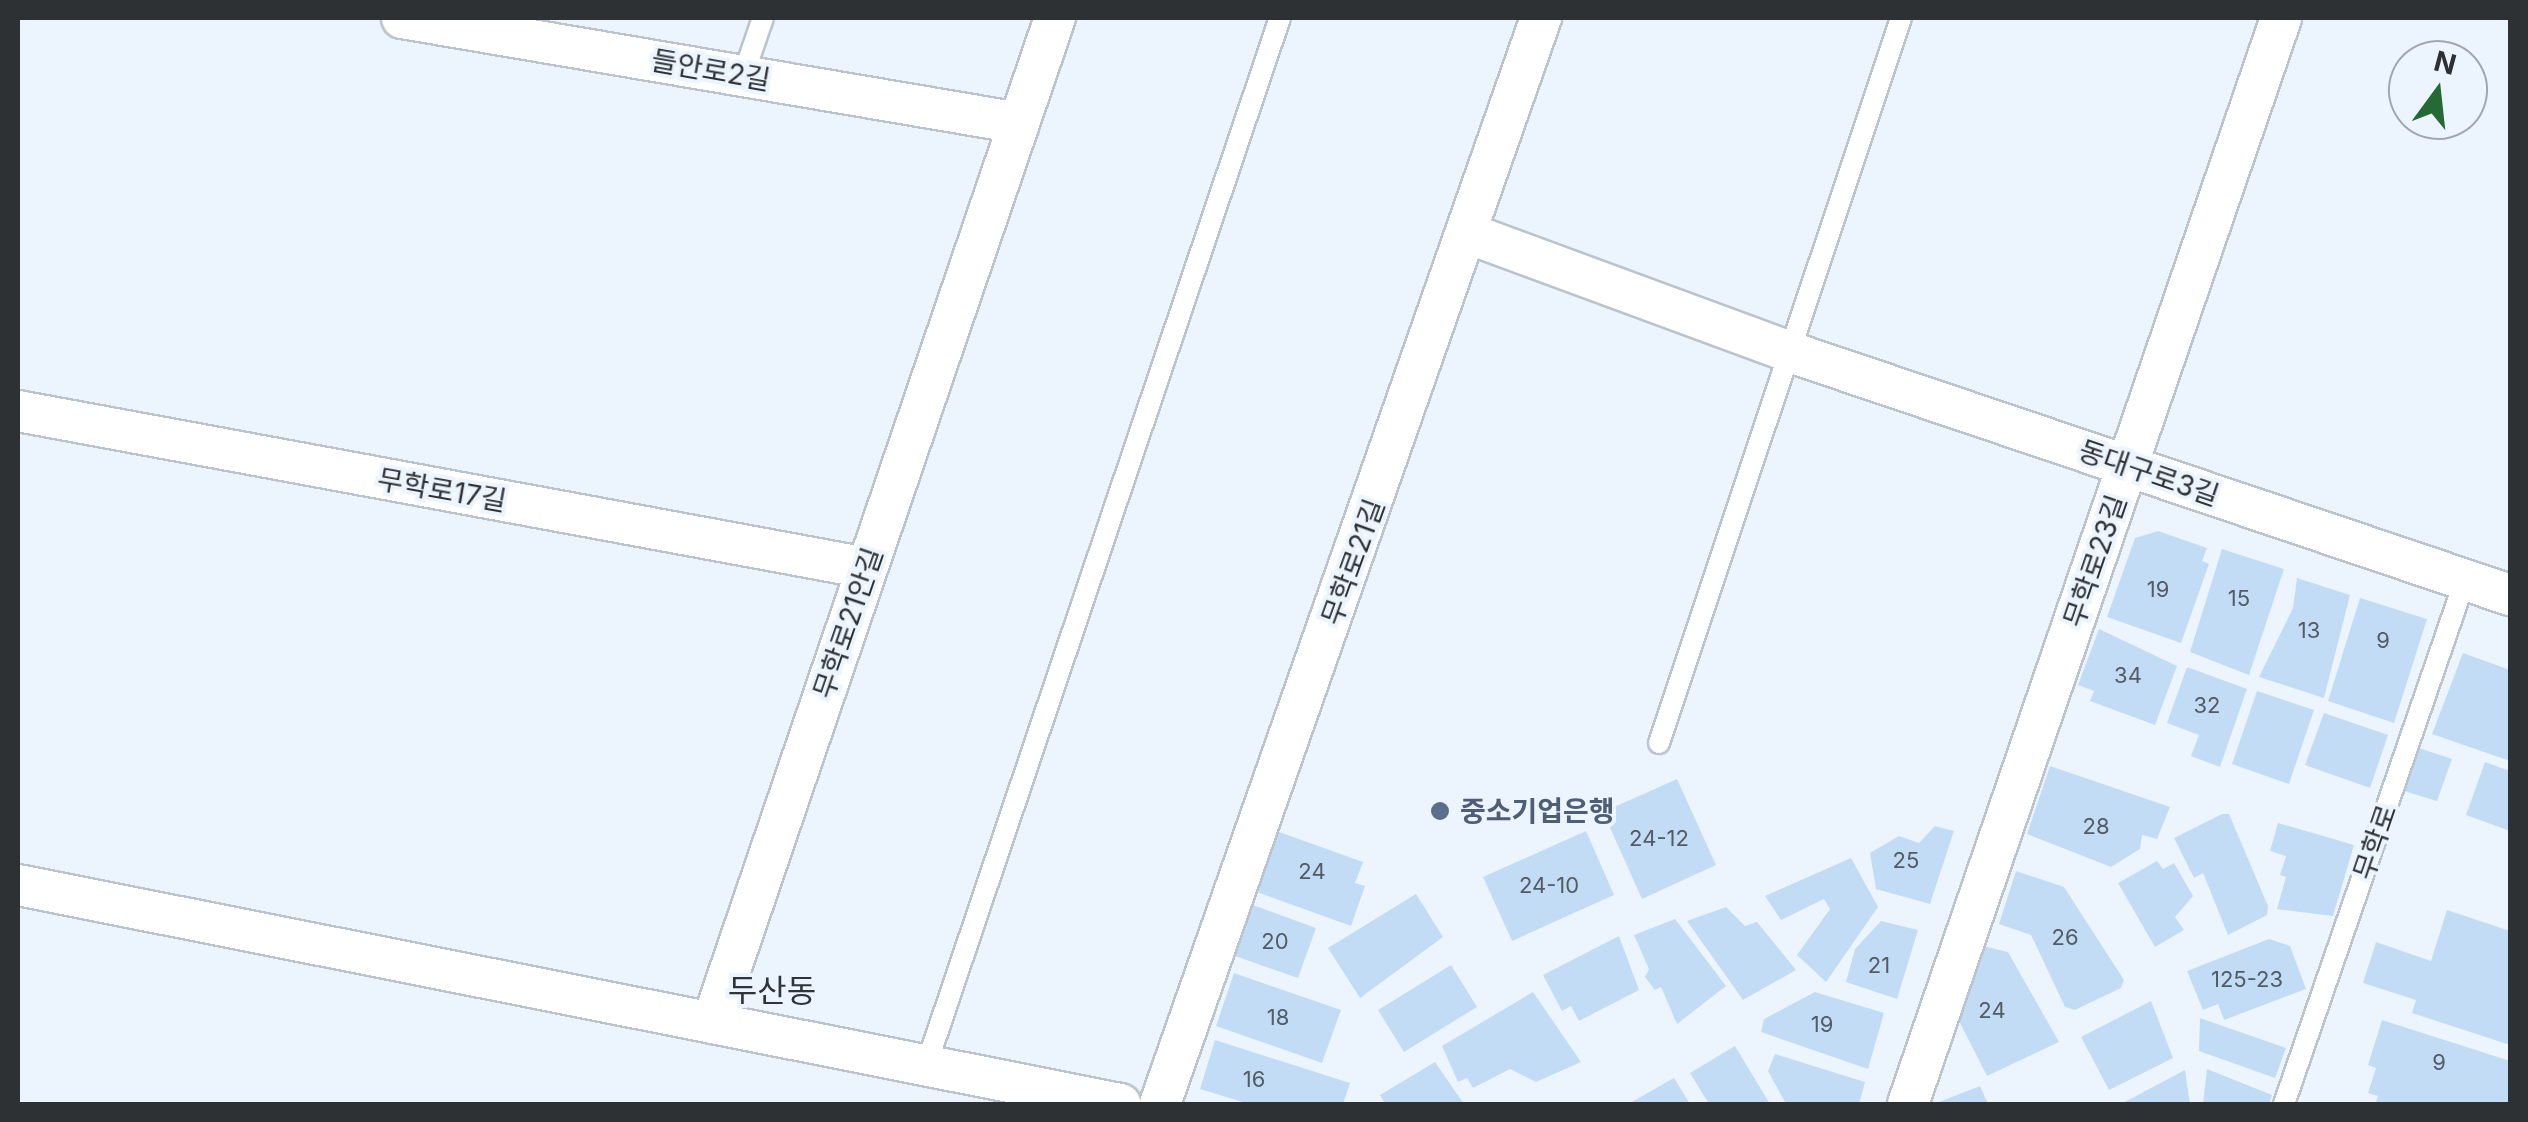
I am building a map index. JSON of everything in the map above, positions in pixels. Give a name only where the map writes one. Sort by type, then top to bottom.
[{"type":"street","name":"들안로2길","points":[[402,18],[481,24],[743,76],[1019,124]]},
{"type":"street","name":"무학로21안길","points":[[712,1024],[1055,18]]},
{"type":"street","name":"무학로21길","points":[[1160,1104],[1541,18]]},
{"type":"street","name":"무학로23길","points":[[1908,1104],[2282,18]]},
{"type":"street","name":"동대구로3길","points":[[1466,232],[1787,350],[2510,596]]},
{"type":"street","name":"무학로17길","points":[[18,411],[867,568]]},
{"type":"street","points":[[18,885],[1120,1104]]},
{"type":"lane","points":[[743,76],[763,18]]},
{"type":"lane","points":[[926,1066],[1280,18]]},
{"type":"lane","points":[[1658,743],[1901,18]]},
{"type":"lane","name":"무학로","points":[[2284,1104],[2465,580]]},
{"type":"building","points":[[2158,531],[2207,548],[2202,561],[2209,564],[2181,643],[2107,617],[2135,538]]},
{"type":"building","points":[[2222,549],[2284,569],[2249,675],[2190,652]]},
{"type":"building","points":[[2297,578],[2350,595],[2324,698],[2259,677],[2293,608]]},
{"type":"building","points":[[2360,598],[2427,619],[2394,723],[2328,701]]},
{"type":"building","points":[[2099,629],[2177,666],[2155,725],[2090,701],[2094,691],[2078,685]]},
{"type":"building","points":[[2463,653],[2510,670],[2510,761],[2432,734]]},
{"type":"building","points":[[2187,667],[2247,689],[2220,767],[2191,756],[2199,735],[2167,723]]},
{"type":"building","points":[[2257,691],[2314,710],[2289,784],[2232,764]]},
{"type":"building","points":[[2324,713],[2388,735],[2370,788],[2305,765]]},
{"type":"building","points":[[2419,748],[2452,759],[2437,801],[2404,791]]},
{"type":"building","points":[[2485,762],[2510,771],[2510,831],[2466,815]]},
{"type":"building","points":[[2050,766],[2170,807],[2157,839],[2142,835],[2140,849],[2111,867],[2027,834]]},
{"type":"building","points":[[1677,779],[1716,865],[1642,899],[1603,812]]},
{"type":"building","points":[[2229,814],[2268,906],[2267,915],[2228,935],[2203,873],[2194,878],[2174,838]]},
{"type":"building","points":[[2278,823],[2354,845],[2333,916],[2277,909],[2286,877],[2280,875],[2286,856],[2270,851]]},
{"type":"building","points":[[1935,826],[1954,831],[1930,904],[1876,889],[1870,853],[1899,836],[1919,843]]},
{"type":"building","points":[[1586,831],[1614,895],[1512,941],[1483,877]]},
{"type":"building","points":[[1279,832],[1363,862],[1355,883],[1365,886],[1351,926],[1257,892]]},
{"type":"building","points":[[1851,858],[1878,907],[1826,982],[1797,955],[1830,909],[1824,899],[1781,920],[1765,896]]},
{"type":"building","points":[[2157,861],[2163,869],[2174,863],[2193,896],[2175,917],[2184,930],[2155,947],[2118,883]]},
{"type":"building","points":[[2016,871],[2064,887],[2124,980],[2121,988],[2075,1010],[2065,1007],[2031,935],[1999,924]]},
{"type":"building","points":[[1416,894],[1443,937],[1360,998],[1328,948]]},
{"type":"building","points":[[1253,905],[1316,928],[1298,978],[1235,956]]},
{"type":"building","points":[[1726,907],[1745,926],[1757,922],[1796,970],[1743,1000],[1687,921]]},
{"type":"building","points":[[2447,910],[2510,931],[2510,1045],[2412,1013],[2416,1000],[2363,983],[2376,942],[2431,961]]},
{"type":"building","points":[[1675,919],[1726,986],[1677,1024],[1661,987],[1655,990],[1645,977],[1649,969],[1634,935]]},
{"type":"building","points":[[1881,921],[1918,930],[1897,999],[1846,982],[1855,949]]},
{"type":"building","points":[[1619,936],[1639,990],[1579,1021],[1571,1006],[1562,1011],[1543,975]]},
{"type":"building","points":[[2269,939],[2290,946],[2306,989],[2224,1020],[2218,1004],[2203,1010],[2187,971]]},
{"type":"building","points":[[1983,946],[2008,952],[2059,1042],[1987,1076],[1959,1021]]},
{"type":"building","points":[[1451,965],[1477,1007],[1404,1052],[1378,1010]]},
{"type":"building","points":[[1234,973],[1341,1010],[1322,1063],[1216,1026]]},
{"type":"building","points":[[1533,992],[1581,1062],[1536,1082],[1510,1069],[1473,1088],[1467,1078],[1458,1082],[1442,1046]]},
{"type":"building","points":[[1815,992],[1884,1013],[1868,1069],[1761,1032],[1764,1019]]},
{"type":"building","points":[[2151,1001],[2173,1058],[2109,1090],[2081,1037]]},
{"type":"building","points":[[2200,1018],[2286,1048],[2275,1078],[2199,1051]]},
{"type":"building","points":[[2382,1020],[2510,1061],[2510,1104],[2375,1104],[2378,1096],[2368,1093],[2376,1068],[2368,1065]]},
{"type":"building","points":[[1215,1040],[1350,1083],[1343,1104],[1249,1104],[1200,1089]]},
{"type":"building","points":[[1735,1046],[1770,1104],[1709,1104],[1690,1073]]},
{"type":"building","points":[[1775,1054],[1865,1082],[1859,1104],[1786,1104],[1768,1071]]},
{"type":"building","points":[[1435,1062],[1464,1104],[1385,1104],[1380,1095]]},
{"type":"building","points":[[2207,1069],[2272,1095],[2269,1104],[2203,1104]]},
{"type":"building","points":[[2185,1070],[2190,1104],[2121,1104]]},
{"type":"building","points":[[1674,1078],[1690,1104],[1628,1104]]},
{"type":"building","points":[[1980,1086],[1988,1104],[1934,1104]]},
{"type":"place","name":"중소기업은행","points":[[1440,811]]},
{"type":"district","name":"두산동","points":[[772,991]]}]
